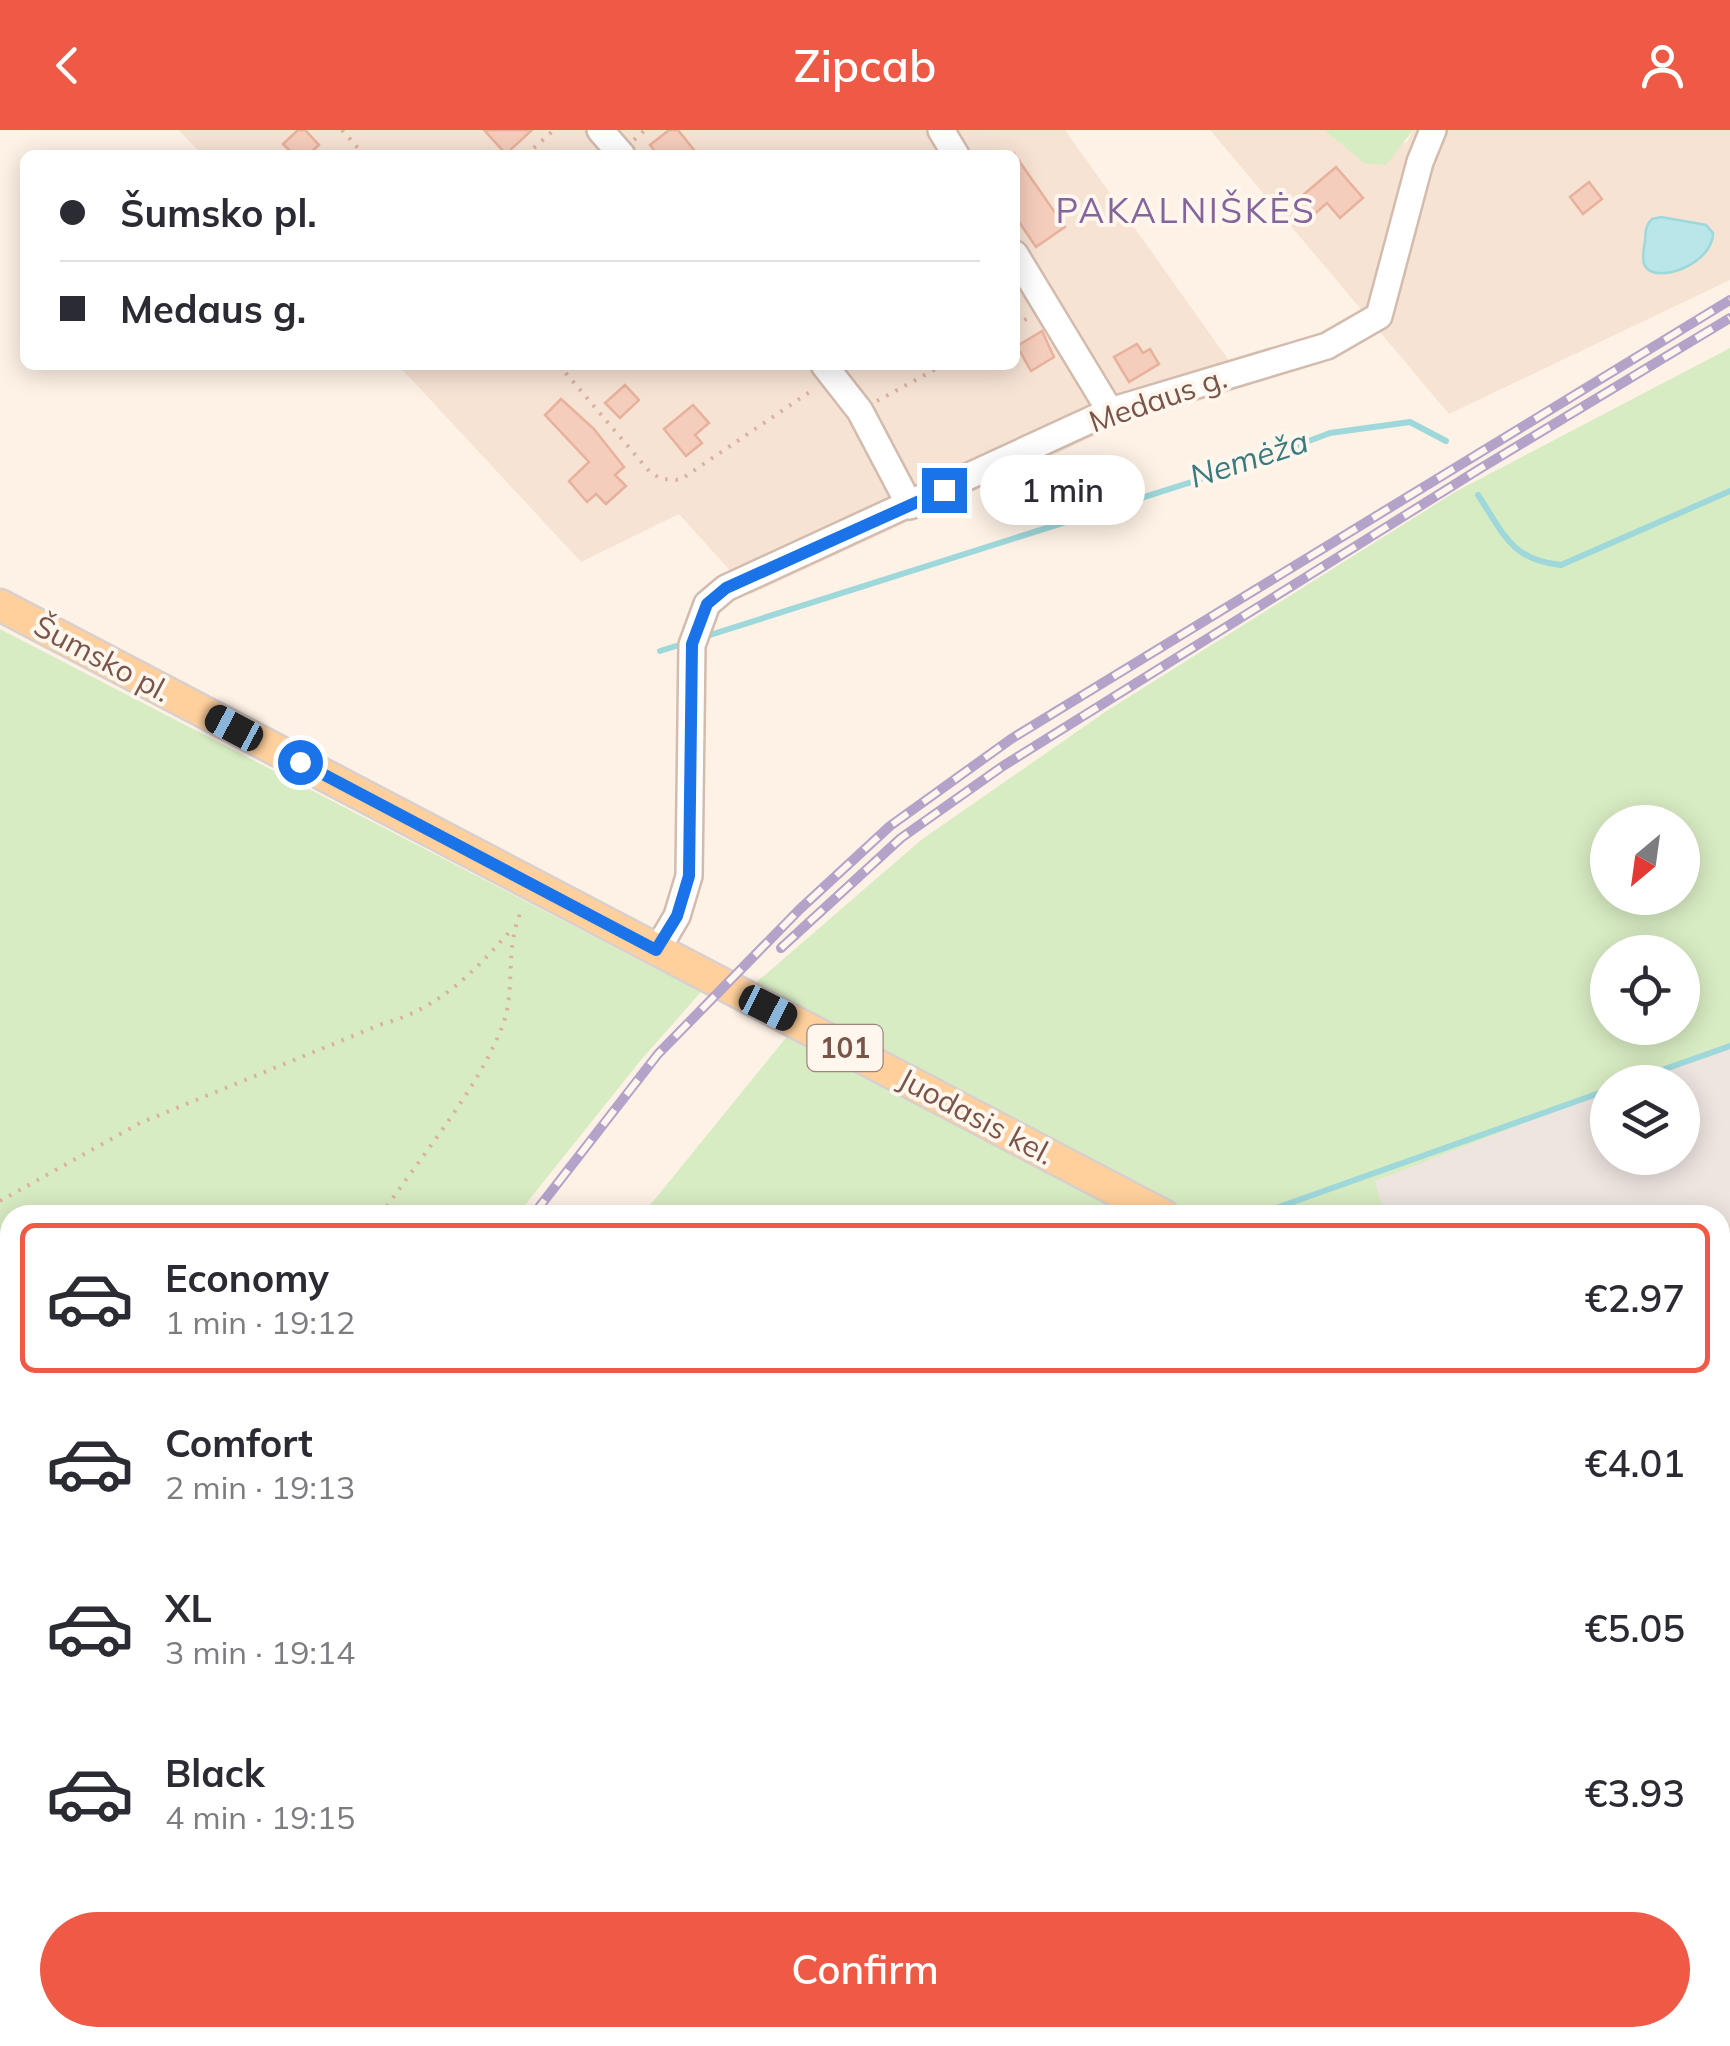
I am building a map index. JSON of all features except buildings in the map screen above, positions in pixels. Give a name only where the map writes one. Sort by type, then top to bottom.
[{"type":"main road","name":"Šumsko pl.","points":[[0,605],[736,992]]},
{"type":"main road","name":"Juodasis kel.","points":[[736,992],[1144,1205]]},
{"type":"street","points":[[600,130],[618,150]]},
{"type":"street","name":"Medaus g.","points":[[656,950],[677,916],[689,876],[692,644],[707,604],[726,588],[1110,411],[1327,346],[1379,316],[1420,162],[1433,130]]},
{"type":"street","points":[[1020,262],[1110,411]]},
{"type":"street","points":[[829,370],[860,411],[910,506]]},
{"type":"path","points":[[342,130],[360,150]]},
{"type":"path","points":[[532,150],[554,130]]},
{"type":"path","points":[[562,370],[650,471],[672,482],[680,480],[829,370]]},
{"type":"path","points":[[860,411],[934,370]]},
{"type":"path","points":[[0,1200],[140,1123],[382,1024],[415,1015],[484,960],[512,929],[534,885]]},
{"type":"path","points":[[388,1205],[483,1065],[504,1024],[512,929]]},
{"type":"shaded area","points":[[179,130],[1065,130],[1247,386],[1116,426],[751,594],[679,514],[581,562],[403,370],[1020,370],[1020,150],[197,150]]},
{"type":"shaded area","points":[[1210,130],[1324,130],[1365,164],[1408,141],[1413,130],[1730,130],[1730,280],[1449,414]]},
{"type":"shaded area","points":[[1730,1045],[1730,1205],[1381,1205],[1374,1181],[1590,1098],[1590,1175],[1700,1175],[1700,1065],[1676,1065]]},
{"type":"green space","points":[[1324,130],[1413,130],[1386,165],[1365,164]]},
{"type":"green space","points":[[1730,348],[1730,1045],[1676,1065],[1590,1065],[1590,1098],[1375,1181],[1381,1205],[1176,1205],[751,987],[921,840],[1108,710],[1455,492]]},
{"type":"green space","points":[[0,629],[701,992],[525,1205],[0,1205]]},
{"type":"green space","points":[[789,1034],[1115,1205],[650,1205]]},
{"type":"water","points":[[1652,219],[1706,225],[1713,233],[1711,244],[1704,254],[1683,268],[1651,271],[1643,261],[1646,229]]},
{"type":"waterway","name":"Nemėža","points":[[710,635],[1245,465],[1330,433],[1410,422],[1446,441]]},
{"type":"waterway","name":"Nemėža","points":[[1478,495],[1510,543],[1531,557],[1561,565],[1730,491]]},
{"type":"waterway","name":"Nemėža","points":[[660,651],[676,646]]},
{"type":"waterway","points":[[1676,1065],[1730,1046]]},
{"type":"waterway","points":[[1285,1205],[1590,1096]]},
{"type":"railway","points":[[541,1205],[658,1054],[800,909],[890,826],[1011,739],[1730,300]]},
{"type":"railway","points":[[781,948],[901,838],[1003,766],[1730,318]]},
{"type":"district","name":"PAKALNIŠKĖS","points":[[1186,211]]},
{"type":"route","points":[[300,762],[656,950],[677,916],[689,876],[692,644],[707,604],[726,588],[944,490]]}]
